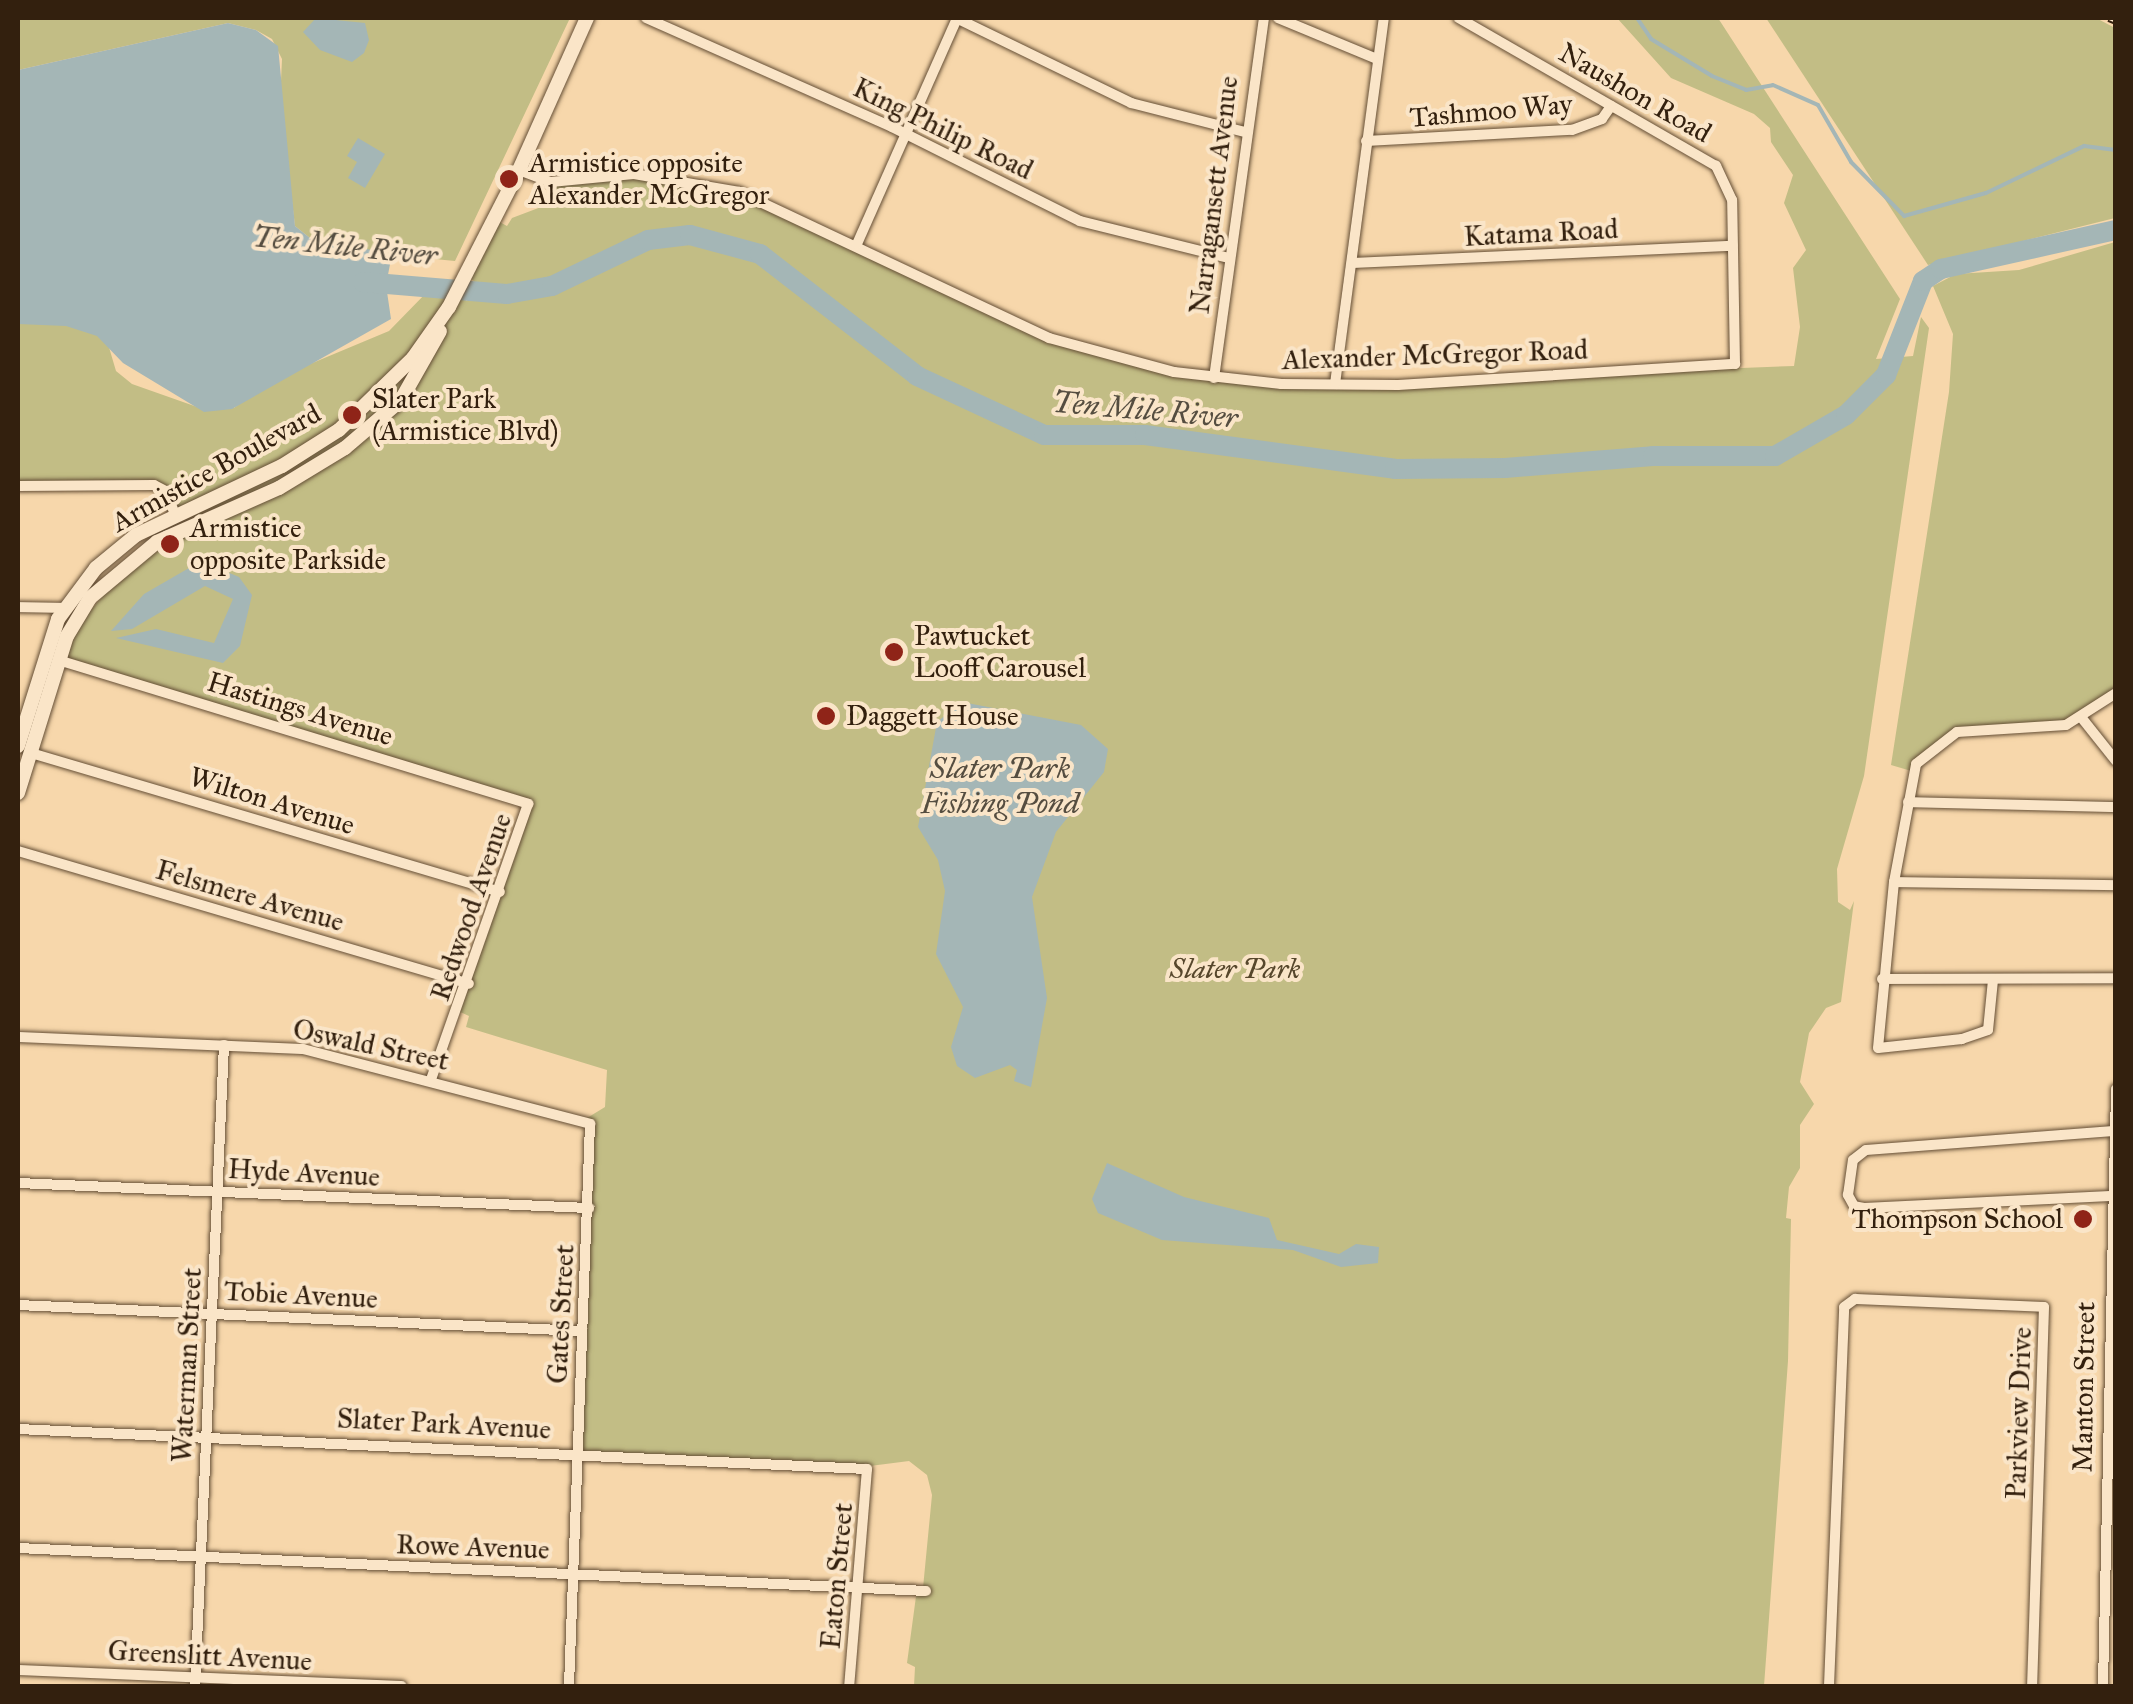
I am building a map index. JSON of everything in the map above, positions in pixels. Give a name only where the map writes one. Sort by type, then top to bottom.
[{"type":"main road","name":"Armistice Boulevard","points":[[18,793],[24,749],[82,608],[122,566],[178,532],[279,488],[383,416],[432,351],[449,307],[520,170],[586,18]]},
{"type":"main road","name":"Armistice Boulevard","points":[[24,749],[20,729],[64,608],[123,544],[175,515],[282,466],[339,430],[406,367],[449,307]]},
{"type":"street","name":"King Philip Road","points":[[646,18],[906,134],[1080,221],[1228,258]]},
{"type":"street","points":[[857,244],[957,18],[1131,103],[1244,132]]},
{"type":"street","name":"Narragansett Avenue","points":[[1214,378],[1244,132],[1264,18]]},
{"type":"street","points":[[1278,18],[1376,58]]},
{"type":"street","points":[[1335,384],[1384,18]]},
{"type":"street","name":"Naushon Road","points":[[1460,18],[1716,166],[1729,186],[1734,364]]},
{"type":"street","name":"Tashmoo Way","points":[[1366,142],[1572,130],[1602,119],[1612,106]]},
{"type":"street","name":"Alexander McGregor Road","points":[[520,170],[550,182],[634,174],[700,182],[763,201],[1049,338],[1214,378],[1335,384],[1734,364]]},
{"type":"street","name":"Katama Road","points":[[1352,263],[1733,246]]},
{"type":"street","points":[[18,486],[154,485],[166,491],[175,515]]},
{"type":"street","points":[[18,606],[64,608]]},
{"type":"street","name":"Hastings Avenue","points":[[58,660],[528,804]]},
{"type":"street","points":[[1993,980],[1988,1030],[1884,1048],[1876,1044],[1894,882],[1916,764],[1941,740],[1975,728],[2066,725],[2116,692]]},
{"type":"street","points":[[2081,716],[2116,760]]},
{"type":"street","name":"Wilton Avenue","points":[[24,749],[500,892]]},
{"type":"street","points":[[1908,802],[2116,807]]},
{"type":"street","name":"Redwood Avenue","points":[[431,1080],[469,984],[528,804]]},
{"type":"street","name":"Felsmere Avenue","points":[[18,850],[469,984]]},
{"type":"street","points":[[1894,882],[2116,884]]},
{"type":"street","points":[[1882,979],[2116,978]]},
{"type":"street","name":"Oswald Street","points":[[18,1037],[303,1049],[590,1124]]},
{"type":"street","name":"Waterman Street","points":[[195,1682],[224,1044]]},
{"type":"street","name":"Manton Street","points":[[2103,1686],[2110,1628],[2110,1196],[2116,1089]]},
{"type":"street","name":"Gates Street","points":[[569,1686],[590,1124]]},
{"type":"street","points":[[2110,1196],[1864,1208],[1854,1206],[1848,1195],[1852,1160],[1866,1150],[2114,1131]]},
{"type":"street","name":"Hyde Avenue","points":[[18,1183],[589,1208]]},
{"type":"street","name":"Parkview Drive","points":[[1829,1686],[1844,1307],[1855,1299],[2044,1307],[2032,1686]]},
{"type":"street","name":"Tobie Avenue","points":[[18,1305],[582,1331]]},
{"type":"street","name":"Slater Park Avenue","points":[[18,1429],[867,1469]]},
{"type":"street","name":"Eaton Street","points":[[849,1686],[867,1469]]},
{"type":"street","name":"Rowe Avenue","points":[[18,1548],[926,1590]]},
{"type":"street","name":"Greenslitt Avenue","points":[[18,1670],[195,1682],[402,1686]]},
{"type":"green space","points":[[18,18],[570,18],[455,261],[363,252],[310,238],[295,226],[280,102],[282,59],[272,39],[256,30],[228,23],[18,70]]},
{"type":"green space","name":"Slater Park","points":[[1617,18],[1718,18],[1900,299],[1876,359],[1913,356],[1921,317],[1929,328],[1864,776],[1837,869],[1838,902],[1850,910],[1854,901],[1841,1002],[1826,1008],[1809,1033],[1800,1082],[1814,1104],[1800,1125],[1800,1168],[1789,1187],[1786,1218],[1791,1219],[1788,1361],[1764,1686],[914,1686],[915,1667],[907,1663],[917,1589],[923,1588],[932,1495],[927,1475],[909,1461],[870,1466],[581,1451],[587,1118],[605,1107],[607,1070],[466,1027],[469,1016],[458,1011],[530,800],[65,659],[76,627],[121,575],[178,538],[176,513],[161,488],[18,487],[18,281],[103,327],[116,371],[132,384],[200,408],[234,408],[267,382],[389,331],[428,291],[445,288],[467,301],[476,283],[467,275],[496,220],[507,226],[512,218],[549,204],[552,185],[597,176],[713,185],[1055,340],[1151,367],[1303,385],[1794,366],[1800,327],[1793,268],[1806,250],[1784,203],[1793,175],[1771,142],[1770,128],[1754,114],[1671,78]]},
{"type":"green space","points":[[1766,18],[2096,18],[2115,28],[2115,218],[1928,265]]},
{"type":"green space","points":[[2115,242],[2115,691],[2081,720],[1960,730],[1927,755],[1918,773],[1891,765],[1949,392],[1953,334],[1933,286],[1956,274],[2019,270]]},
{"type":"water","points":[[316,18],[365,23],[369,40],[364,53],[352,62],[320,50],[303,32]]},
{"type":"water","points":[[228,23],[256,30],[278,46],[295,226],[310,238],[392,254],[386,285],[391,319],[232,409],[204,412],[123,363],[97,336],[66,326],[18,324],[18,70]]},
{"type":"water","points":[[358,138],[385,154],[365,188],[348,178],[357,162],[347,156]]},
{"type":"water","points":[[213,566],[239,577],[252,595],[240,646],[223,663],[116,638],[156,629],[214,643],[233,599],[205,586],[132,629],[111,631],[144,594],[189,568]]},
{"type":"water","name":"Slater Park Fishing Pond","points":[[962,702],[1081,725],[1108,749],[1104,772],[1056,832],[1032,897],[1047,998],[1031,1087],[1014,1081],[1017,1070],[1010,1065],[975,1078],[957,1066],[951,1047],[963,1007],[936,954],[945,891],[938,860],[918,827],[937,722]]},
{"type":"water","points":[[1107,1163],[1184,1197],[1269,1218],[1277,1240],[1339,1254],[1356,1244],[1379,1247],[1378,1263],[1341,1267],[1293,1250],[1162,1240],[1098,1213],[1092,1199]]},
{"type":"waterway","points":[[1637,18],[1651,39],[1712,76],[1746,90],[1773,85],[1818,105],[1851,162],[1904,216],[1986,193],[2084,146],[2116,150]]},
{"type":"waterway","name":"Ten Mile River","points":[[363,282],[507,294],[552,286],[648,240],[690,235],[760,254],[917,376],[1044,435],[1145,435],[1395,469],[1505,468],[1653,456],[1775,456],[1846,415],[1886,375],[1923,281],[1941,269],[2116,230]]},
{"type":"railway","points":[[2109,18],[2116,21]]},
{"type":"place","name":"Armistice opposite Alexander McGregor","points":[[509,179]]},
{"type":"place","name":"Slater Park (Armistice Blvd)","points":[[352,415]]},
{"type":"place","name":"Armistice opposite Parkside","points":[[170,544]]},
{"type":"place","name":"Pawtucket Looff Carousel","points":[[894,652]]},
{"type":"place","name":"Daggett House","points":[[826,716]]},
{"type":"place","name":"Thompson School","points":[[2083,1219]]}]
